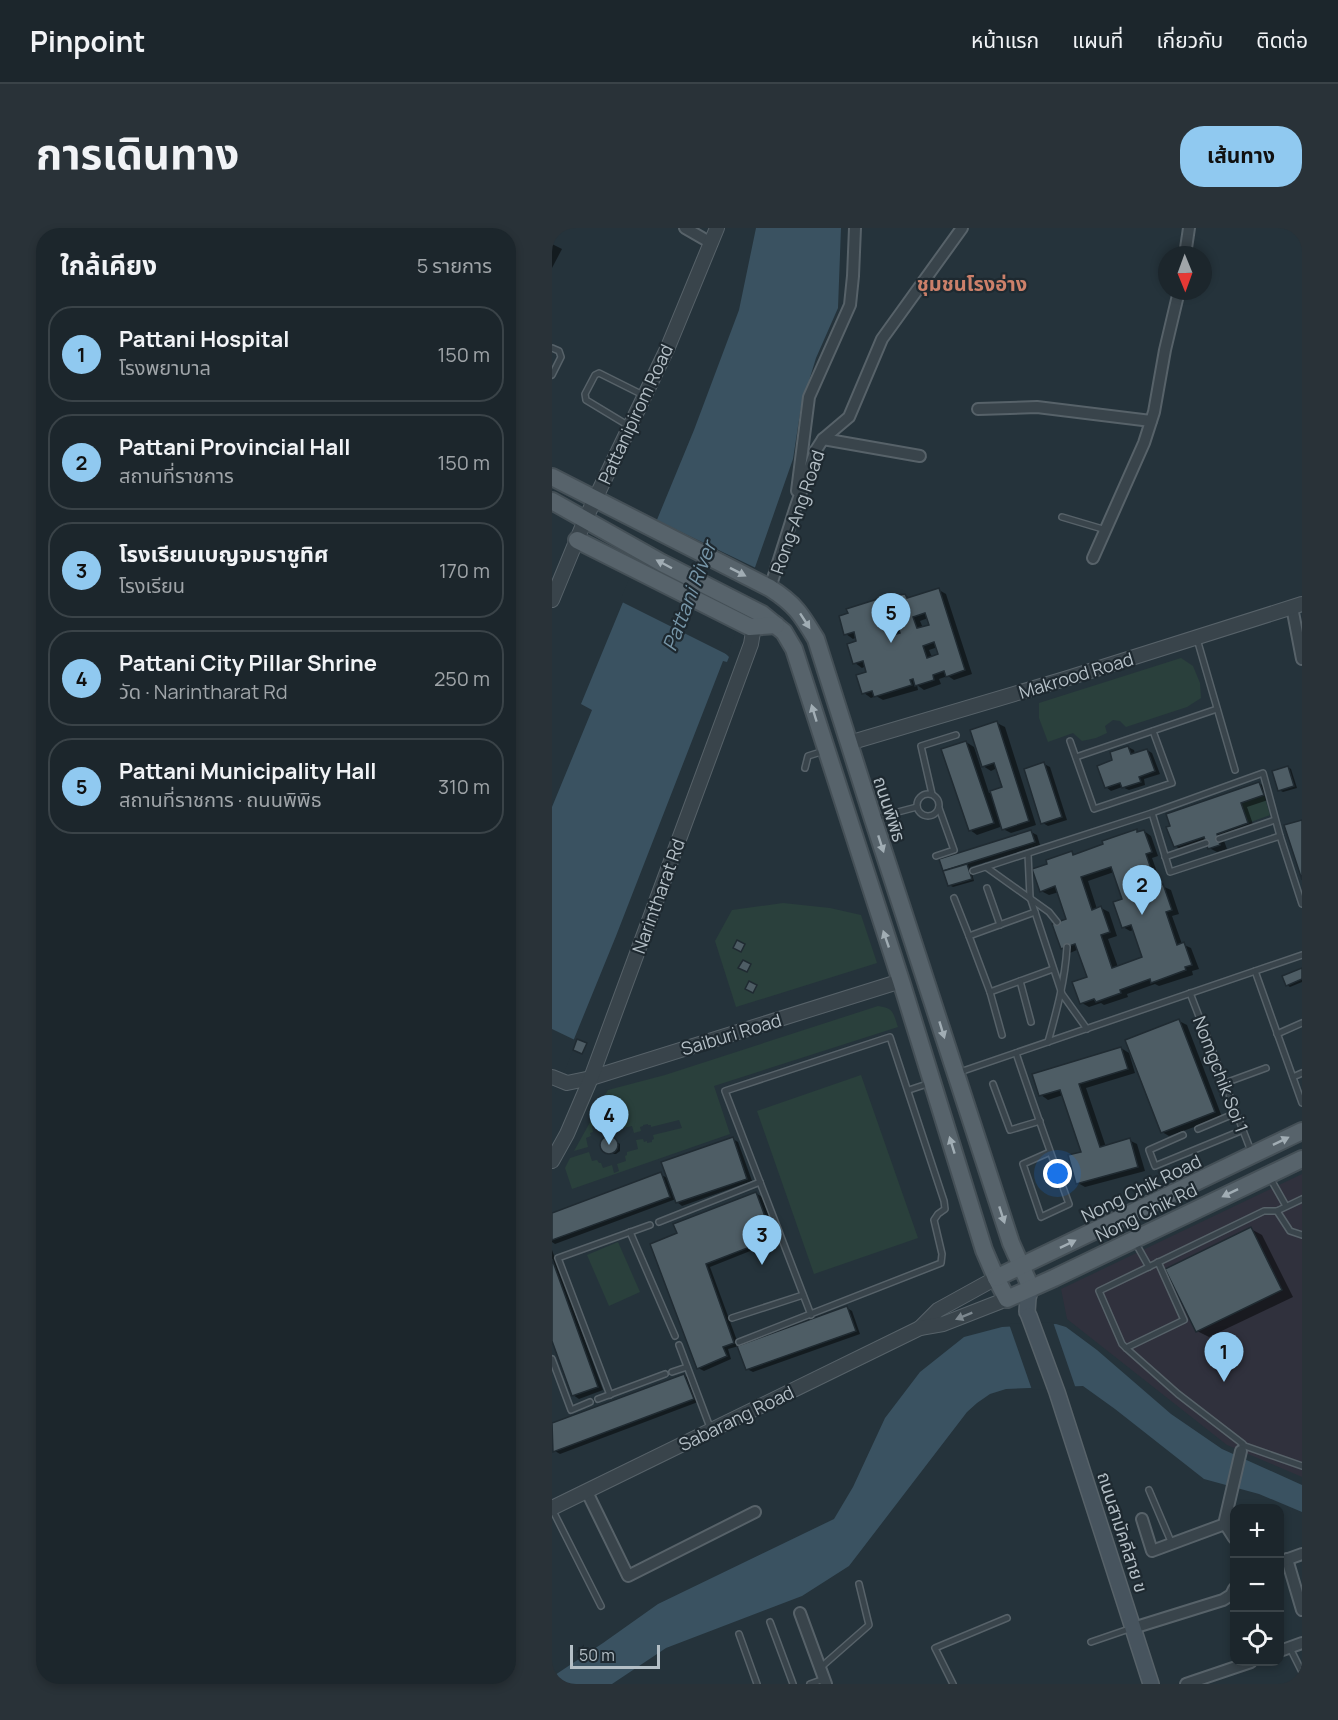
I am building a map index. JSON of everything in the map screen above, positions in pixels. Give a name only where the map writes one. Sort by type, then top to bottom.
[{"type":"main road","name":"ถนนพิพิธ","points":[[552,477],[788,599],[816,639],[1011,1243],[1031,1288]]},
{"type":"main road","points":[[552,501],[662,563],[753,621]]},
{"type":"main road","points":[[577,540],[753,621]]},
{"type":"main road","points":[[753,621],[762,614],[784,632],[794,649],[903,987],[984,1250],[1006,1299],[1028,1314]]},
{"type":"main road","points":[[825,750],[849,743]]},
{"type":"main road","points":[[850,826],[873,819]]},
{"type":"main road","points":[[875,904],[898,896]]},
{"type":"main road","points":[[903,987],[928,986]]},
{"type":"main road","points":[[932,1082],[956,1074]]},
{"type":"main road","name":"Nong Chik Road","points":[[996,1278],[1302,1131]]},
{"type":"main road","name":"Nong Chik Rd","points":[[1006,1299],[1302,1159]]},
{"type":"main road","points":[[1028,1314],[1028,1298],[1031,1288]]},
{"type":"main road","name":"ถนนสามัคคีสาย ข","points":[[1028,1314],[1057,1392],[1151,1684]]},
{"type":"street","points":[[685,228],[711,243]]},
{"type":"street","name":"Pattanipirom Road","points":[[552,600],[585,520],[603,503],[629,426],[668,347],[717,228]]},
{"type":"street","points":[[796,506],[798,473],[809,397],[850,305],[855,228]]},
{"type":"street","name":"Rong-Ang Road","points":[[766,586],[816,450],[824,439],[853,412],[882,339],[962,228]]},
{"type":"street","points":[[1186,246],[1189,228]]},
{"type":"street","points":[[1093,558],[1144,443],[1151,421],[1177,300]]},
{"type":"street","points":[[978,409],[1037,407],[1151,421]]},
{"type":"street","points":[[824,439],[920,456]]},
{"type":"street","points":[[1297,605],[1302,659]]},
{"type":"street","name":"Makrood Road","points":[[849,743],[1068,678],[1297,605]]},
{"type":"street","name":"Narintharat Rd","points":[[552,1161],[567,1134],[591,1078],[751,644],[753,621]]},
{"type":"street","name":"Saiburi Road","points":[[556,1079],[567,1083],[591,1078],[903,987]]},
{"type":"street","name":"Sabarang Road","points":[[920,1328],[938,1310],[996,1278]]},
{"type":"street","name":"Sabarang Road","points":[[552,1509],[920,1328],[943,1324],[1006,1299]]},
{"type":"street","points":[[1230,1532],[1225,1524],[1242,1448]]},
{"type":"street","points":[[587,1492],[628,1576],[754,1512]]},
{"type":"street","points":[[1142,1519],[1152,1551],[1225,1524]]},
{"type":"street","points":[[1284,1561],[1302,1554]]},
{"type":"street","points":[[1284,1563],[1300,1594],[1302,1610]]},
{"type":"street","points":[[1133,1628],[1223,1600],[1230,1596]]},
{"type":"street","points":[[800,1613],[825,1681]]},
{"type":"street","points":[[1285,1650],[1302,1643]]},
{"type":"street","points":[[1186,1684],[1239,1666]]},
{"type":"lane","points":[[552,348],[559,351],[561,357],[552,375]]},
{"type":"lane","points":[[629,426],[586,400],[585,394],[599,372],[644,396]]},
{"type":"lane","points":[[1062,517],[1106,530]]},
{"type":"lane","points":[[1196,638],[1235,770]]},
{"type":"lane","points":[[1076,757],[1217,709]]},
{"type":"lane","points":[[1070,741],[1094,809],[1172,783],[1153,730]]},
{"type":"lane","points":[[936,856],[954,850],[939,802],[932,794],[921,746],[956,735]]},
{"type":"lane","points":[[805,768],[808,756],[825,750]]},
{"type":"lane","points":[[973,871],[1152,813],[1263,773],[1280,837],[1302,904]]},
{"type":"lane","points":[[932,794],[921,796],[917,801],[917,807],[925,815],[936,813],[939,808]]},
{"type":"lane","points":[[873,819],[917,807]]},
{"type":"lane","points":[[1152,813],[1170,872],[1280,837]]},
{"type":"lane","points":[[1219,839],[1275,820]]},
{"type":"lane","points":[[1165,857],[1206,843]]},
{"type":"lane","points":[[1028,854],[1030,897],[1053,969],[1062,994],[1087,1029]]},
{"type":"lane","points":[[986,867],[1030,897],[1049,912],[1057,922]]},
{"type":"lane","points":[[987,888],[1000,925]]},
{"type":"lane","points":[[954,898],[990,992],[1002,1035]]},
{"type":"lane","points":[[969,936],[1035,912]]},
{"type":"lane","points":[[1048,1042],[1062,994],[1066,947]]},
{"type":"lane","points":[[956,1074],[1302,955]]},
{"type":"lane","points":[[990,992],[1053,969]]},
{"type":"lane","points":[[1255,971],[1302,1103]]},
{"type":"lane","points":[[1020,981],[1031,1022]]},
{"type":"lane","name":"Nomgchik Soi 1","points":[[1190,993],[1252,1156]]},
{"type":"lane","points":[[1277,1034],[1302,1023]]},
{"type":"lane","points":[[739,1342],[811,1315],[941,1263],[942,1254],[934,1220],[945,1209],[944,1201],[890,1037],[725,1092],[811,1315]]},
{"type":"lane","points":[[1016,1053],[1069,1204],[1041,1217],[1023,1164],[1050,1152]]},
{"type":"lane","points":[[1225,1083],[1266,1068]]},
{"type":"lane","points":[[1293,1077],[1302,1073]]},
{"type":"lane","points":[[909,1090],[932,1082]]},
{"type":"lane","points":[[993,1084],[1010,1130],[1040,1121]]},
{"type":"lane","points":[[1198,1129],[1236,1113]]},
{"type":"lane","points":[[1183,1135],[1149,1150],[1155,1166],[1243,1131]]},
{"type":"lane","points":[[1268,1175],[1286,1206]]},
{"type":"lane","points":[[659,1222],[760,1182]]},
{"type":"lane","points":[[1302,1199],[1277,1211],[1264,1211],[1099,1291],[1122,1344],[1178,1394],[1242,1448],[1302,1466]]},
{"type":"lane","points":[[1277,1211],[1290,1231],[1302,1234]]},
{"type":"lane","points":[[610,1395],[558,1258],[650,1225]]},
{"type":"lane","points":[[630,1232],[675,1336]]},
{"type":"lane","points":[[1134,1239],[1149,1267]]},
{"type":"lane","points":[[1126,1348],[1184,1320],[1158,1262]]},
{"type":"lane","points":[[732,1318],[803,1295]]},
{"type":"lane","points":[[679,1345],[711,1430]]},
{"type":"lane","points":[[552,1359],[571,1410],[590,1402]]},
{"type":"lane","points":[[672,1372],[687,1367]]},
{"type":"lane","points":[[598,1399],[664,1374]]},
{"type":"lane","points":[[1149,1490],[1172,1544]]},
{"type":"lane","points":[[552,1509],[601,1606]]},
{"type":"lane","points":[[820,1668],[869,1625],[859,1584]]},
{"type":"lane","points":[[952,1684],[935,1648],[1007,1618]]},
{"type":"lane","points":[[770,1622],[793,1684]]},
{"type":"lane","points":[[1091,1642],[1133,1628]]},
{"type":"lane","points":[[739,1634],[757,1684]]},
{"type":"lane","points":[[1285,1650],[1302,1672]]},
{"type":"lane","points":[[810,1684],[825,1681]]},
{"type":"shaded area","points":[[1302,1174],[1302,1477],[1227,1445],[1067,1319],[1061,1289]]},
{"type":"green space","points":[[1181,658],[1193,666],[1200,683],[1201,698],[1187,707],[1126,727],[1120,721],[1113,720],[1105,726],[1107,733],[1096,738],[1082,741],[1073,733],[1048,742],[1039,718],[1039,703]]},
{"type":"green space","points":[[1264,795],[1270,815],[1248,823],[1241,803]]},
{"type":"green space","points":[[783,903],[830,908],[861,915],[877,963],[736,1007],[715,941],[732,910]]},
{"type":"green space","points":[[878,1006],[892,1012],[898,1027],[714,1086],[730,1134],[572,1189],[565,1168],[570,1158],[589,1152],[592,1161],[597,1160],[603,1168],[612,1165],[614,1173],[619,1171],[617,1164],[626,1161],[627,1152],[638,1149],[636,1140],[643,1139],[647,1143],[652,1142],[653,1135],[682,1128],[679,1120],[651,1127],[648,1124],[643,1125],[640,1127],[641,1131],[634,1133],[632,1126],[620,1129],[619,1125],[616,1126],[615,1120],[606,1122],[604,1117],[599,1118],[601,1124],[592,1126],[591,1136],[586,1138],[588,1147],[574,1151],[608,1090],[665,1075]]},
{"type":"green space","points":[[861,1075],[918,1238],[814,1274],[757,1111]]},
{"type":"green space","points":[[618,1242],[640,1292],[609,1306],[587,1255]]},
{"type":"water","name":"Pattani River","points":[[756,228],[841,228],[838,308],[816,358],[801,407],[793,459],[725,653],[729,657],[727,662],[723,661],[552,1093],[552,807],[592,710],[581,704],[694,430],[739,310]]},
{"type":"water","points":[[1056,1324],[1066,1327],[1097,1350],[1171,1414],[1222,1449],[1302,1485],[1302,1512],[1259,1494],[1204,1479],[1083,1386],[1006,1389],[990,1394],[967,1412],[849,1566],[802,1596],[666,1648],[612,1684],[552,1684],[552,1677],[658,1604],[834,1519],[853,1487],[885,1418],[920,1372],[964,1337],[1002,1327]]},
{"type":"pier","points":[[654,519],[758,569],[728,653],[732,657],[620,601]]},
{"type":"pier","points":[[552,1029],[577,1041],[555,1094],[552,1096]]},
{"type":"pier","points":[[1053,1322],[1076,1389],[1032,1390],[1009,1324]]},
{"type":"building","points":[[939,588],[965,670],[946,677],[944,671],[933,675],[934,680],[915,686],[913,679],[910,680],[912,685],[874,697],[872,691],[862,694],[856,675],[866,672],[863,661],[853,664],[847,644],[856,641],[854,632],[844,635],[839,616],[848,613],[846,609],[884,597],[886,602],[890,600],[888,596],[905,594],[907,598]],"holes":[[[925,613],[929,625],[917,628],[913,617]],[[896,621],[900,633],[896,634],[892,623]],[[934,642],[938,654],[927,658],[923,646]]]},
{"type":"building","points":[[997,721],[1029,821],[1002,830],[990,791],[1002,787],[994,763],[982,767],[970,730]]},
{"type":"building","points":[[966,741],[994,823],[969,831],[941,749]]},
{"type":"building","points":[[1128,746],[1131,754],[1147,749],[1155,771],[1139,777],[1141,782],[1122,788],[1120,783],[1105,788],[1097,766],[1112,760],[1110,752]]},
{"type":"building","points":[[1044,762],[1062,817],[1041,824],[1024,769]]},
{"type":"building","points":[[1288,766],[1294,786],[1278,791],[1272,771]]},
{"type":"building","points":[[1259,782],[1264,795],[1241,803],[1248,823],[1217,834],[1220,845],[1208,849],[1204,837],[1174,847],[1166,827],[1170,826],[1166,814]]},
{"type":"building","points":[[1302,820],[1302,880],[1284,825]]},
{"type":"building","points":[[1137,829],[1137,832],[1144,830],[1152,852],[1146,854],[1157,887],[1163,884],[1172,910],[1166,912],[1177,945],[1184,942],[1192,965],[1185,967],[1186,970],[1151,983],[1150,979],[1096,1002],[1094,999],[1080,1004],[1072,982],[1087,977],[1075,944],[1061,949],[1052,924],[1066,919],[1055,886],[1040,892],[1032,869],[1047,864],[1046,860],[1072,851],[1073,855],[1103,844],[1102,841]],"holes":[[[1111,867],[1122,899],[1113,902],[1122,928],[1131,925],[1142,957],[1112,968],[1101,935],[1110,932],[1101,906],[1092,910],[1081,877]]]},
{"type":"building","points":[[1031,830],[1035,842],[943,871],[939,859]]},
{"type":"building","points":[[967,864],[972,879],[948,886],[943,871]]},
{"type":"building","points":[[737,940],[745,944],[741,952],[733,948]]},
{"type":"building","points":[[743,960],[751,964],[747,972],[738,968]]},
{"type":"building","points":[[1302,968],[1302,979],[1286,986],[1282,976]]},
{"type":"building","points":[[749,981],[757,985],[753,993],[745,989]]},
{"type":"building","points":[[1179,1019],[1215,1112],[1161,1133],[1125,1040]]},
{"type":"building","points":[[577,1039],[587,1043],[582,1054],[573,1050]]},
{"type":"building","points":[[1121,1047],[1128,1069],[1079,1084],[1100,1147],[1130,1138],[1138,1167],[1076,1184],[1068,1155],[1081,1152],[1060,1090],[1039,1096],[1032,1074]]},
{"type":"building","points":[[609,1136],[615,1139],[618,1145],[615,1151],[609,1154],[603,1151],[600,1145],[603,1139]]},
{"type":"building","points":[[733,1137],[747,1179],[676,1203],[661,1162]]},
{"type":"building","points":[[661,1172],[670,1197],[552,1240],[552,1213]]},
{"type":"building","points":[[756,1192],[773,1238],[706,1264],[734,1343],[723,1347],[727,1356],[697,1369],[650,1244],[677,1233],[673,1224]]},
{"type":"building","points":[[1251,1227],[1282,1290],[1196,1332],[1165,1269]]},
{"type":"building","points":[[552,1259],[598,1387],[572,1396],[552,1341]]},
{"type":"building","points":[[847,1306],[856,1331],[746,1370],[737,1346]]},
{"type":"building","points":[[684,1374],[694,1399],[553,1452],[552,1423]]},
{"type":"place","name":"Pattani Municipality Hall","points":[[891,643]]},
{"type":"place","name":"Pattani Provincial Hall","points":[[1142,915]]},
{"type":"place","name":"Pattani City Pillar Shrine","points":[[609,1145]]},
{"type":"place","name":"โรงเรียนเบญจมราชูทิศ","points":[[762,1265]]},
{"type":"place","name":"Pattani Hospital","points":[[1224,1382]]},
{"type":"district","name":"ชุมชนโรงอ่าง","points":[[972,283]]}]
